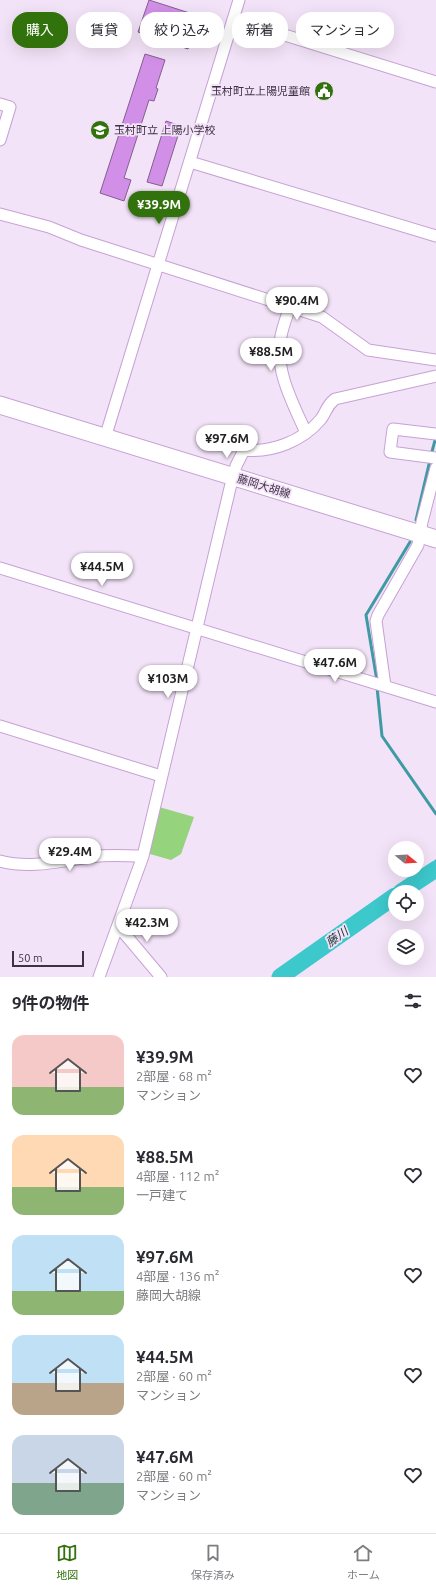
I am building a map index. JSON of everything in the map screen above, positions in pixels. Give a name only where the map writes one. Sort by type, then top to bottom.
[{"type":"main road","name":"藤岡大胡線","points":[[0,405],[428,537]]},
{"type":"street","points":[[235,12],[239,0]]},
{"type":"street","points":[[105,438],[232,21]]},
{"type":"street","points":[[288,35],[436,82]]},
{"type":"street","points":[[0,104],[10,107],[0,140]]},
{"type":"street","points":[[190,162],[436,236]]},
{"type":"street","points":[[0,214],[49,227],[81,240],[322,317],[368,350],[436,360]]},
{"type":"street","points":[[290,306],[281,337],[280,352],[282,374],[306,433]]},
{"type":"street","points":[[99,977],[143,856],[233,477],[244,450],[276,448],[306,433],[322,417],[327,405],[335,400],[436,376]]},
{"type":"street","points":[[379,684],[376,621],[418,546],[428,537],[422,522],[434,465],[390,452],[393,429],[434,434]]},
{"type":"street","points":[[0,568],[436,702]]},
{"type":"street","points":[[0,726],[161,776]]},
{"type":"street","points":[[0,861],[15,865],[39,865],[101,856],[143,856]]},
{"type":"street","points":[[117,928],[124,933],[161,977]]},
{"type":"green space","points":[[159,807],[194,817],[181,854],[171,860],[150,854],[148,851]]},
{"type":"building","points":[[149,0],[186,12],[145,12]]},
{"type":"building","points":[[145,54],[165,60],[156,88],[158,89],[154,101],[149,100],[124,178],[131,180],[124,201],[100,193]]},
{"type":"building","points":[[166,121],[181,126],[162,186],[147,182]]},
{"type":"waterway","points":[[431,455],[436,437]]},
{"type":"waterway","points":[[416,520],[430,460]]},
{"type":"waterway","points":[[377,681],[366,615],[410,542]]},
{"type":"waterway","points":[[377,687],[382,736],[436,814]]},
{"type":"waterway","name":"藤川","points":[[429,874],[436,861]]},
{"type":"waterway","name":"藤川","points":[[412,885],[436,869]]},
{"type":"waterway","name":"藤川","points":[[280,977],[388,901]]},
{"type":"place","name":"玉村町立上陽児童館","points":[[324,91]]},
{"type":"place","name":"玉村町立 上陽小学校","points":[[100,130]]}]
